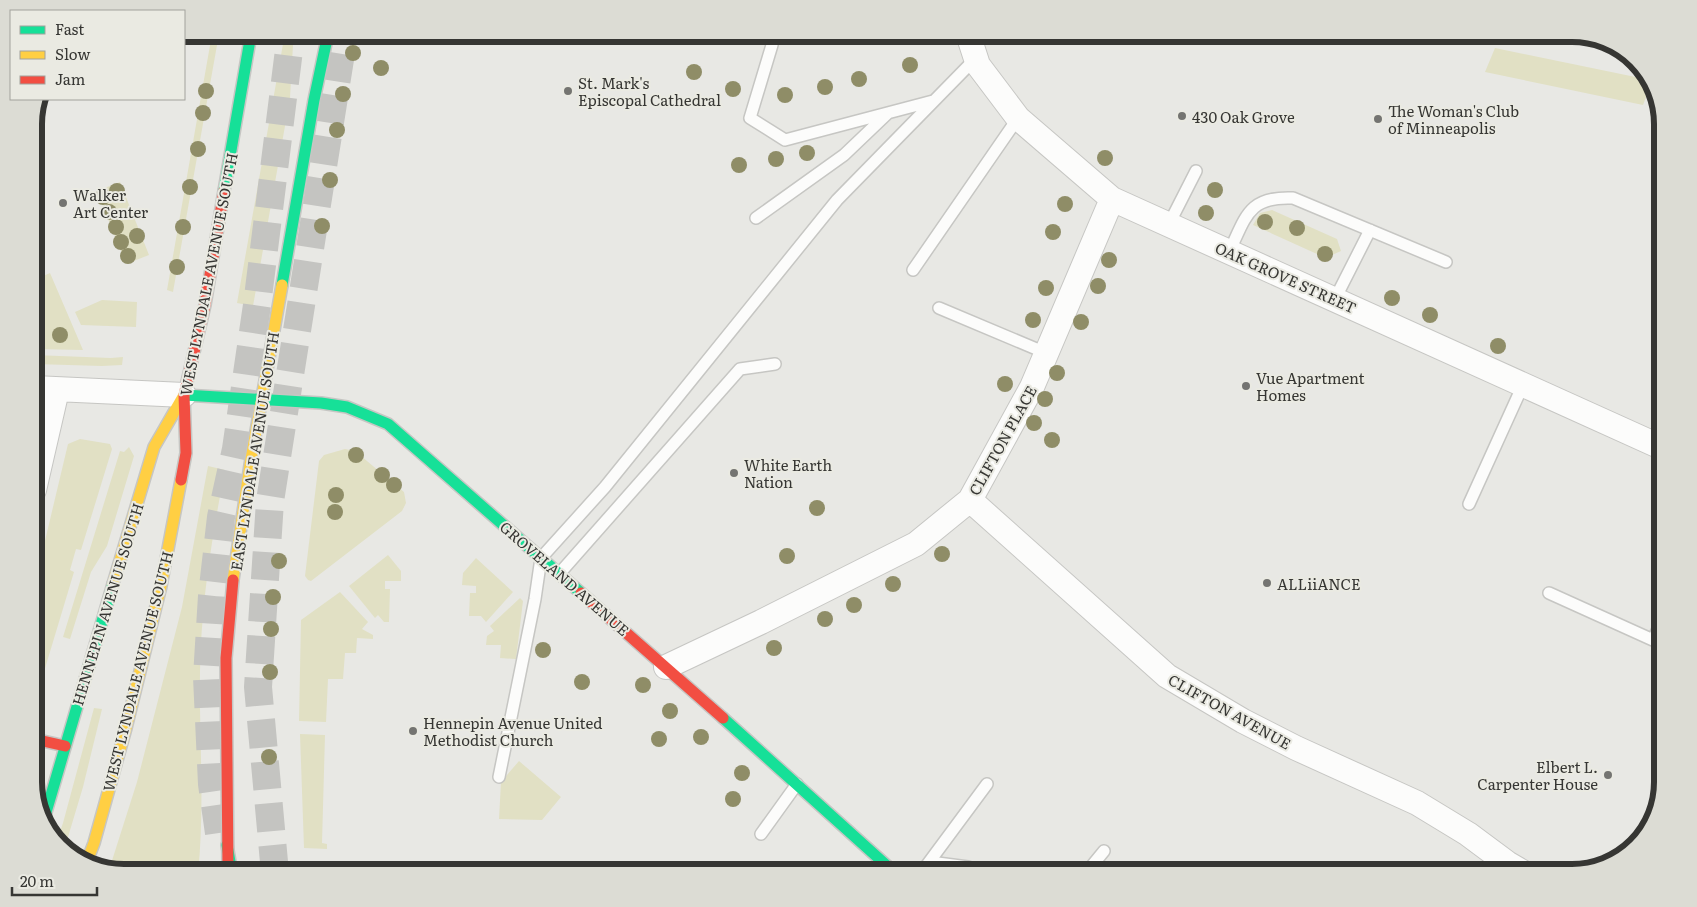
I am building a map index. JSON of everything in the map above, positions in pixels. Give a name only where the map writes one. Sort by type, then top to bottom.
[{"type":"main road","name":"WEST LYNDALE AVENUE SOUTH","points":[[89,856],[126,728],[161,586],[186,452],[184,395],[204,305],[251,42]]},
{"type":"main road","name":"EAST LYNDALE AVENUE SOUTH","points":[[228,864],[226,658],[235,558],[314,100],[326,42]]},
{"type":"main road","points":[[311,62],[314,100]]},
{"type":"main road","name":"GROVELAND AVENUE","points":[[184,395],[347,406],[388,424],[666,667],[885,864]]},
{"type":"main road","name":"HENNEPIN AVENUE SOUTH","points":[[47,809],[154,447],[184,395]]},
{"type":"main road","points":[[43,741],[65,746]]},
{"type":"main road","points":[[225,864],[227,845]]},
{"type":"main road","points":[[227,845],[230,864]]},
{"type":"street","name":"OAK GROVE STREET","points":[[971,42],[978,65],[1018,118],[1112,199],[1654,444]]},
{"type":"street","name":"CLIFTON PLACE","points":[[666,667],[761,622],[916,544],[970,500],[1032,387],[1112,199]]},
{"type":"street","points":[[43,389],[184,395]]},
{"type":"street","points":[[43,451],[57,390]]},
{"type":"street","name":"CLIFTON AVENUE","points":[[970,500],[1166,676],[1243,721],[1296,748],[1417,803],[1468,834],[1507,864]]},
{"type":"lane","points":[[772,42],[750,118],[785,140],[933,101]]},
{"type":"lane","points":[[499,777],[535,599],[541,558],[605,487],[838,200],[976,58]]},
{"type":"lane","points":[[756,218],[844,155],[889,112]]},
{"type":"lane","points":[[913,270],[1018,118]]},
{"type":"lane","points":[[1169,224],[1196,171]]},
{"type":"lane","points":[[1230,252],[1248,213],[1259,202],[1276,197],[1293,198],[1446,262]]},
{"type":"lane","points":[[1335,299],[1370,230]]},
{"type":"lane","points":[[939,308],[1046,353]]},
{"type":"lane","points":[[559,574],[740,369],[775,364]]},
{"type":"lane","points":[[1469,504],[1523,385]]},
{"type":"lane","points":[[1549,593],[1654,640]]},
{"type":"lane","points":[[761,834],[797,784]]},
{"type":"lane","points":[[945,864],[930,862],[987,784]]},
{"type":"lane","points":[[1093,864],[1104,851]]},
{"type":"green space","points":[[211,42],[218,42],[173,292],[167,290]]},
{"type":"green space","points":[[283,44],[293,45],[290,98],[253,306],[237,303]]},
{"type":"green space","points":[[1495,48],[1640,78],[1648,92],[1643,105],[1485,72]]},
{"type":"green space","points":[[120,182],[149,255],[126,264],[97,191]]},
{"type":"green space","points":[[1272,210],[1337,239],[1341,251],[1328,259],[1253,225],[1260,213]]},
{"type":"green space","points":[[50,273],[83,350],[43,349],[43,276]]},
{"type":"green space","points":[[102,300],[137,302],[136,327],[81,325],[75,312]]},
{"type":"green space","points":[[43,355],[123,357],[122,365],[43,364]]},
{"type":"green space","points":[[80,439],[110,444],[112,449],[81,550],[76,549],[70,570],[74,572],[43,675],[43,549],[68,444]]},
{"type":"green space","points":[[129,447],[134,456],[107,546],[91,572],[70,639],[63,637],[120,451],[124,452]]},
{"type":"green space","points":[[345,449],[355,451],[404,492],[406,503],[402,511],[311,581],[305,576],[319,461],[324,455]]},
{"type":"green space","points":[[208,466],[225,470],[212,545],[202,621],[200,672],[201,823],[199,864],[111,863],[137,782],[182,607]]},
{"type":"green space","points":[[388,555],[401,571],[401,581],[385,581],[385,589],[390,589],[389,622],[384,622],[378,615],[375,618],[349,586]]},
{"type":"green space","points":[[476,558],[513,592],[486,622],[481,616],[469,616],[470,593],[476,593],[476,586],[462,585],[463,573]]},
{"type":"green space","points":[[340,592],[368,622],[362,629],[373,635],[373,639],[357,638],[356,653],[345,653],[343,679],[328,679],[326,722],[299,721],[301,620]]},
{"type":"green space","points":[[520,598],[523,601],[516,659],[500,658],[501,645],[486,645],[487,636],[494,631],[490,626]]},
{"type":"green space","points":[[94,708],[102,709],[83,787],[67,840],[60,832]]},
{"type":"green space","points":[[300,734],[325,735],[322,843],[327,844],[327,849],[304,848]]},
{"type":"green space","points":[[519,761],[561,797],[542,820],[499,819],[501,782]]},
{"type":"tunnel","points":[[219,833],[212,784],[207,677],[212,596],[221,517],[236,449],[257,305],[290,42]]},
{"type":"tunnel","points":[[274,864],[258,687],[270,501],[343,42]]},
{"type":"traffic: fast","points":[[224,191],[250,42]]},
{"type":"traffic: fast","points":[[282,285],[314,100],[326,42]]},
{"type":"traffic: fast","points":[[184,395],[321,403],[347,407],[388,424],[581,593]]},
{"type":"traffic: fast","points":[[47,809],[113,584]]},
{"type":"traffic: fast","points":[[723,718],[885,864]]},
{"type":"traffic: fast","points":[[227,845],[230,864]]},
{"type":"traffic: slow","points":[[233,580],[250,465],[282,285]]},
{"type":"traffic: slow","points":[[113,584],[154,447],[184,395]]},
{"type":"traffic: slow","points":[[89,856],[126,728],[161,586],[181,480]]},
{"type":"traffic: jam","points":[[181,480],[186,453],[184,395],[205,305],[224,191]]},
{"type":"traffic: jam","points":[[228,864],[226,658],[233,580]]},
{"type":"traffic: jam","points":[[581,593],[723,718]]},
{"type":"traffic: jam","points":[[43,741],[65,746]]},
{"type":"place","name":"St. Mark's Episcopal Cathedral","points":[[568,91]]},
{"type":"place","name":"430 Oak Grove","points":[[1182,116]]},
{"type":"place","name":"The Woman's Club of Minneapolis","points":[[1378,119]]},
{"type":"place","name":"Walker Art Center","points":[[63,203]]},
{"type":"place","name":"Vue Apartment Homes","points":[[1246,386]]},
{"type":"place","name":"White Earth Nation","points":[[734,473]]},
{"type":"place","name":"ALLiiANCE","points":[[1267,583]]},
{"type":"place","name":"Hennepin Avenue United Methodist Church","points":[[413,731]]},
{"type":"place","name":"Elbert L. Carpenter House","points":[[1608,775]]}]
